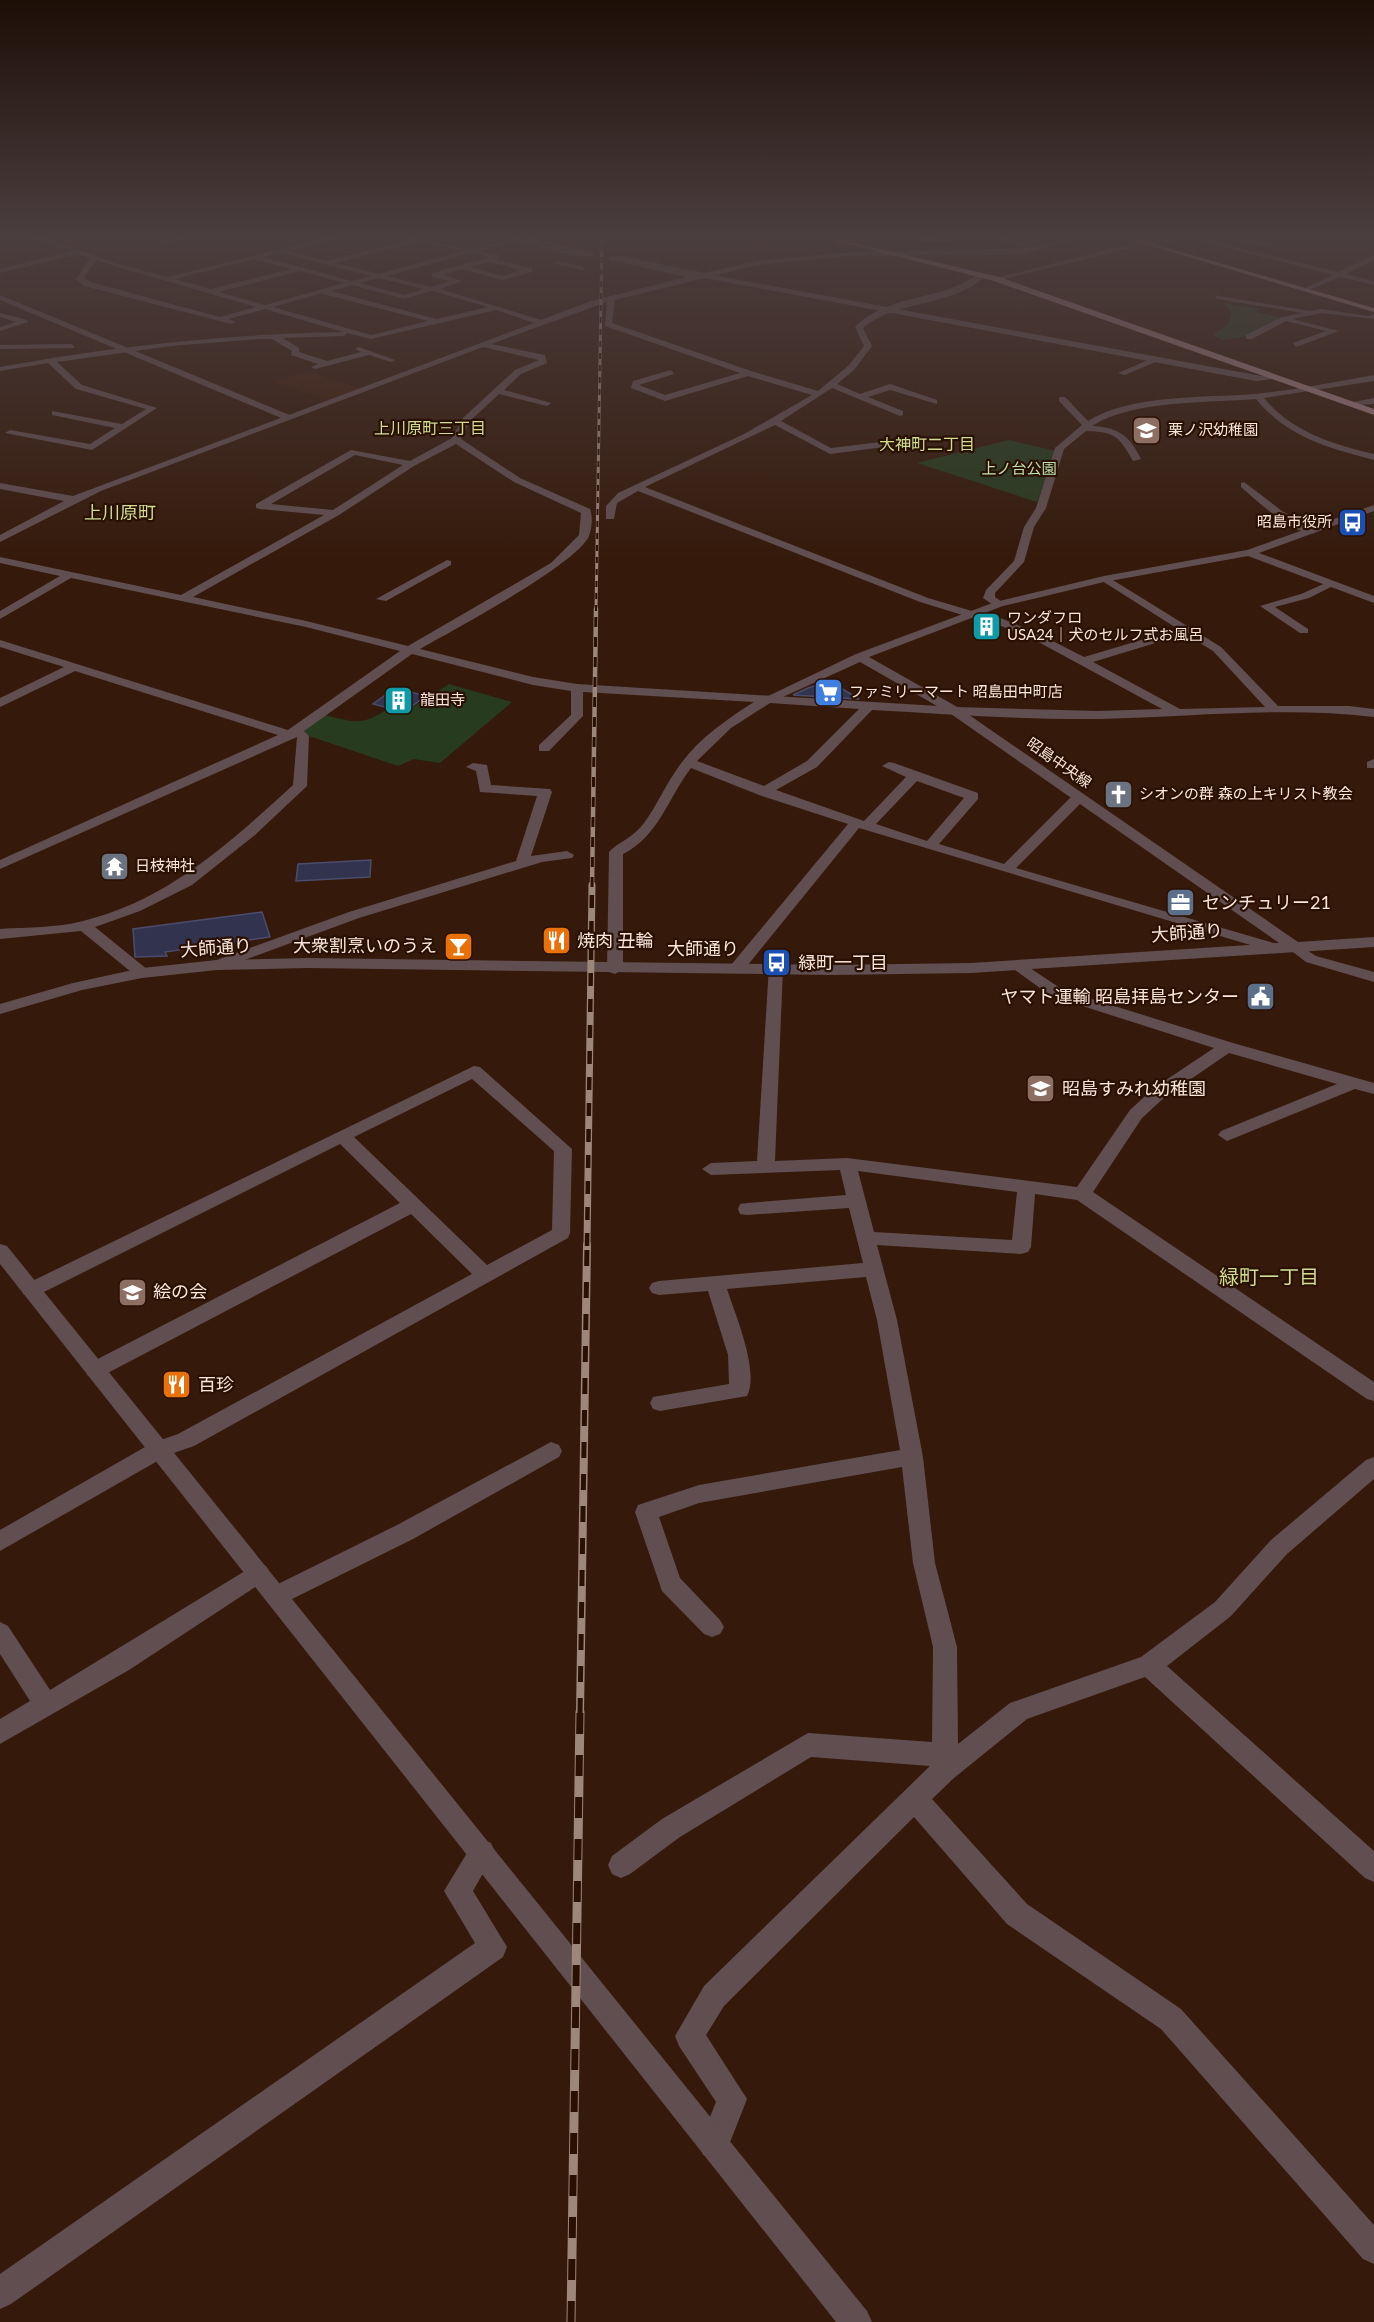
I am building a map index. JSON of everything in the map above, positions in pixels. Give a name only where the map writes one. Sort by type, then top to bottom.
[{"type":"main road","points":[[1181,343],[1277,378],[1374,407]]},
{"type":"main road","points":[[1186,343],[1374,412]]},
{"type":"street","points":[[112,343],[289,418]]},
{"type":"street","points":[[0,369],[54,359],[203,343]]},
{"type":"street","points":[[286,343],[296,350],[294,353],[327,364]]},
{"type":"street","points":[[0,539],[74,499],[487,343]]},
{"type":"street","points":[[663,343],[748,373],[819,394]]},
{"type":"street","points":[[610,517],[611,502],[774,421],[819,394],[849,370],[868,346],[867,343]]},
{"type":"street","points":[[1066,343],[1256,378],[1277,378]]},
{"type":"street","points":[[1296,345],[1301,343]]},
{"type":"street","points":[[0,347],[32,348],[104,344],[54,359]]},
{"type":"street","points":[[346,345],[391,360]]},
{"type":"street","points":[[183,598],[335,513],[411,464],[456,440],[466,420],[518,372],[544,361],[542,357],[483,345]]},
{"type":"street","points":[[312,368],[368,352]]},
{"type":"street","points":[[10,433],[92,447],[153,408],[100,395],[79,387],[54,359]]},
{"type":"street","points":[[1122,373],[1156,360]]},
{"type":"street","points":[[671,372],[636,382],[634,386],[665,398],[748,373]]},
{"type":"street","points":[[999,604],[989,598],[990,592],[1019,562],[1029,527],[1041,508],[1060,448],[1106,413],[1124,407],[1258,396],[1374,378]]},
{"type":"street","points":[[831,385],[900,413]]},
{"type":"street","points":[[862,396],[890,387],[934,402]]},
{"type":"street","points":[[499,391],[547,403]]},
{"type":"street","points":[[1258,396],[1268,412],[1295,430],[1333,447],[1374,457]]},
{"type":"street","points":[[1062,399],[1085,427],[1110,429],[1129,441],[1136,459]]},
{"type":"street","points":[[1358,402],[1374,401]]},
{"type":"street","points":[[55,413],[123,427]]},
{"type":"street","points":[[774,421],[830,451],[889,444]]},
{"type":"street","points":[[0,866],[293,733],[415,650],[555,565],[584,536],[586,511],[517,480],[456,440]]},
{"type":"street","points":[[335,513],[260,506],[354,452],[411,464]]},
{"type":"street","points":[[1244,485],[1278,513],[1311,531]]},
{"type":"street","points":[[0,486],[18,491],[74,499]]},
{"type":"street","points":[[637,488],[924,600],[973,613],[1084,661],[1181,715]]},
{"type":"street","points":[[615,969],[616,852],[630,847],[651,823],[688,762],[718,731],[770,698],[860,657],[999,604],[1104,579],[1249,553],[1374,508]]},
{"type":"street","points":[[1249,553],[1374,600]]},
{"type":"street","points":[[0,560],[70,573],[415,650],[533,681],[577,688],[956,711],[1181,715],[1275,710],[1349,710],[1374,713]]},
{"type":"street","points":[[384,596],[447,563]]},
{"type":"street","points":[[0,616],[70,573]]},
{"type":"street","points":[[1104,579],[1217,649],[1275,710]]},
{"type":"street","points":[[1304,631],[1266,606],[1305,596],[1332,584]]},
{"type":"street","points":[[1084,661],[1188,630]]},
{"type":"street","points":[[0,643],[303,735],[300,786],[250,832],[187,882],[135,908],[84,926],[0,934]]},
{"type":"street","name":"昭島中央線","points":[[860,657],[956,711],[1311,959],[1374,976]]},
{"type":"street","points":[[0,703],[75,666]]},
{"type":"street","points":[[543,748],[577,716],[577,688]]},
{"type":"street","points":[[764,792],[812,764],[869,706]]},
{"type":"street","points":[[688,762],[764,792],[861,824],[1272,947]]},
{"type":"street","points":[[889,766],[974,796],[931,845]]},
{"type":"street","points":[[473,767],[482,768],[485,789],[545,792],[522,863]]},
{"type":"street","points":[[737,968],[861,824],[915,775]]},
{"type":"street","points":[[1008,868],[1079,797]]},
{"type":"street","points":[[217,965],[354,915],[522,863],[567,855]]},
{"type":"street","points":[[84,926],[142,973]]},
{"type":"street","name":"大師通り","points":[[0,1009],[79,986],[142,973],[217,965],[308,963],[615,969],[855,970],[1018,965],[1374,942]]},
{"type":"street","points":[[1018,965],[1057,993],[1227,1047],[1374,1089]]},
{"type":"street","points":[[766,1167],[775,969]]},
{"type":"street","points":[[1082,1194],[1136,1113],[1160,1092],[1227,1047]]},
{"type":"street","points":[[0,1541],[160,1449],[186,1440],[561,1233],[563,1149],[474,1071],[32,1290]]},
{"type":"street","points":[[1227,1136],[1354,1083]]},
{"type":"street","points":[[342,1136],[485,1275]]},
{"type":"street","points":[[847,1164],[887,1320],[912,1457],[924,1563],[945,1647],[944,1762]]},
{"type":"street","points":[[711,1169],[847,1164],[1082,1194],[1374,1393]]},
{"type":"street","points":[[865,1238],[1022,1247],[1026,1188]]},
{"type":"street","points":[[747,1209],[855,1201]]},
{"type":"street","points":[[95,1370],[414,1204]]},
{"type":"street","points":[[0,1251],[856,2322]]},
{"type":"street","points":[[658,1288],[873,1269]]},
{"type":"street","points":[[660,1403],[740,1390],[738,1355],[715,1283]]},
{"type":"street","points":[[276,1596],[405,1532],[551,1451]]},
{"type":"street","points":[[712,1627],[670,1584],[646,1512],[699,1494],[912,1457]]},
{"type":"street","points":[[714,2144],[732,2099],[689,2036],[714,1996],[915,1799],[944,1762],[1019,1711],[1149,1665],[1223,1609],[1279,1547],[1374,1466]]},
{"type":"street","points":[[0,1732],[120,1662],[258,1573]]},
{"type":"street","points":[[0,1633],[46,1705]]},
{"type":"street","points":[[1149,1665],[1374,1869]]},
{"type":"street","points":[[621,1865],[670,1828],[808,1745],[944,1762]]},
{"type":"street","points":[[915,1799],[1017,1914],[1171,2019],[1374,2248]]},
{"type":"street","points":[[0,2294],[493,1947],[457,1891],[482,1852]]},
{"type":"shaded area","points":[[308,371],[361,389],[330,401],[273,382]]},
{"type":"green space","name":"上ノ台公園","points":[[1009,440],[1056,451],[1037,502],[917,463]]},
{"type":"green space","points":[[449,684],[512,702],[440,763],[414,759],[398,766],[306,735],[303,728],[325,715],[357,721],[370,719],[386,710],[403,714]]},
{"type":"building","name":"ファミリーマート 昭島田中町店","points":[[829,681],[859,699],[793,695],[808,688]]},
{"type":"building","name":"龍田寺","points":[[395,688],[426,696],[404,712],[373,704]]},
{"type":"building","points":[[371,860],[370,877],[296,881],[298,864]]},
{"type":"building","points":[[262,912],[270,937],[165,952],[167,956],[135,957],[133,929]]},
{"type":"railway","points":[[596,611],[600,343]]},
{"type":"railway","points":[[592,887],[596,609]]},
{"type":"railway","points":[[587,1246],[592,885]]},
{"type":"railway","points":[[580,1714],[587,1245]]},
{"type":"railway","points":[[571,2322],[580,1712]]},
{"type":"place","name":"栗ノ沢幼稚園","points":[[1147,430]]},
{"type":"place","name":"昭島市役所","points":[[1353,522]]},
{"type":"place","name":"ワンダフロ USA24｜犬のセルフ式お風呂","points":[[986,627]]},
{"type":"place","name":"ファミリーマート 昭島田中町店","points":[[828,692]]},
{"type":"place","name":"龍田寺","points":[[399,700]]},
{"type":"place","name":"シオンの群 森の上キリスト教会","points":[[1118,794]]},
{"type":"place","name":"日枝神社","points":[[114,866]]},
{"type":"place","name":"センチュリー21","points":[[1181,903]]},
{"type":"place","name":"焼肉 丑輪","points":[[556,941]]},
{"type":"place","name":"大衆割烹いのうえ","points":[[458,946]]},
{"type":"place","name":"緑町一丁目","points":[[777,963]]},
{"type":"place","name":"ヤマト運輸 昭島拝島センター","points":[[1260,997]]},
{"type":"place","name":"昭島すみれ幼稚園","points":[[1041,1089]]},
{"type":"place","name":"絵の会","points":[[132,1292]]},
{"type":"place","name":"百珍","points":[[177,1385]]},
{"type":"district","name":"上川原町三丁目","points":[[430,428]]},
{"type":"district","name":"大神町二丁目","points":[[927,444]]},
{"type":"district","name":"上川原町","points":[[120,513]]},
{"type":"district","name":"緑町一丁目","points":[[1269,1277]]}]
